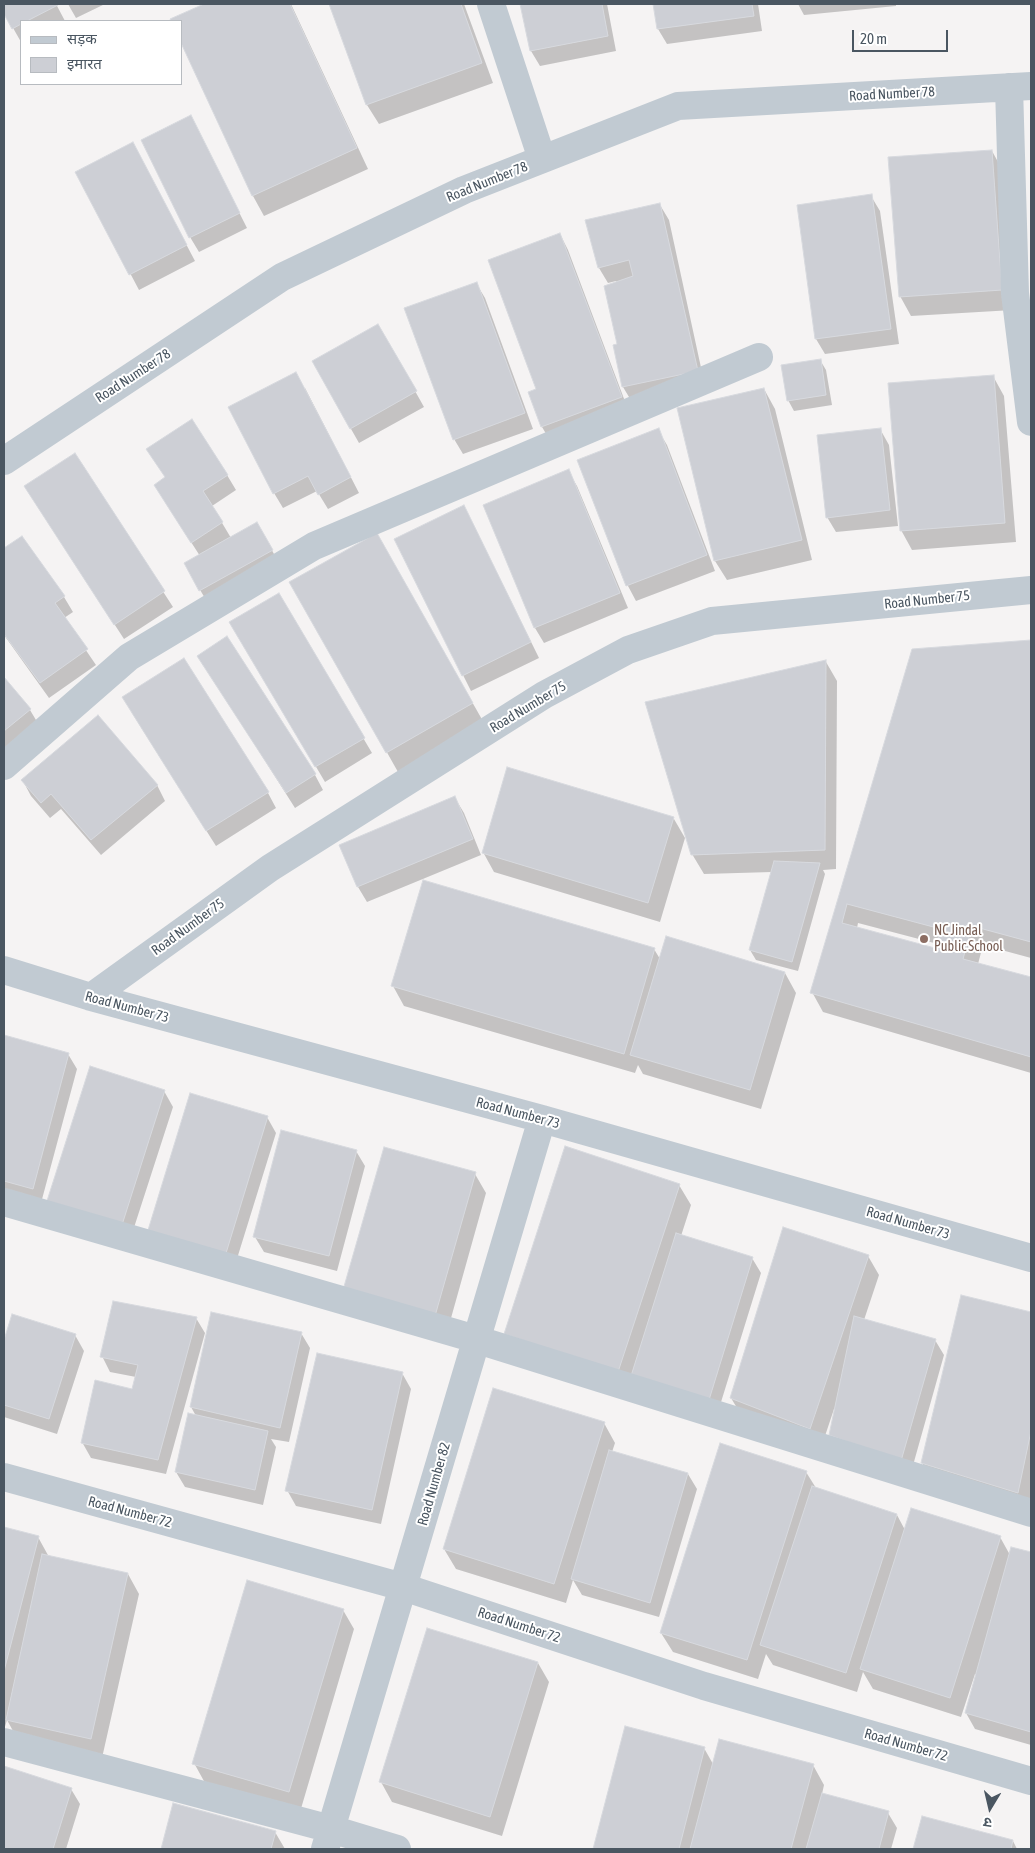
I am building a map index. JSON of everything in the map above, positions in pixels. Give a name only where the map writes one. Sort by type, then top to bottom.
[{"type":"street","points":[[491,4],[542,159]]},
{"type":"street","points":[[1020,87],[1015,293],[1031,422]]},
{"type":"street","name":"Road Number 78","points":[[4,461],[282,277],[464,190],[678,106],[1020,87]]},
{"type":"street","points":[[4,766],[129,657],[314,546],[759,356]]},
{"type":"street","name":"Road Number 75","points":[[91,997],[270,868],[544,695],[628,650],[712,621],[1031,590]]},
{"type":"street","name":"Road Number 73","points":[[4,970],[91,997],[542,1119],[1031,1258]]},
{"type":"street","name":"Road Number 82","points":[[328,1839],[542,1119]]},
{"type":"street","points":[[4,1202],[476,1339],[1031,1513]]},
{"type":"street","name":"Road Number 72","points":[[4,1477],[403,1587],[704,1686],[1031,1781]]},
{"type":"street","points":[[4,1742],[328,1839],[397,1849]]},
{"type":"building","points":[[4,4],[58,5],[29,20],[20,20],[20,25],[12,29],[4,14]]},
{"type":"building","points":[[204,4],[290,4],[357,148],[252,196],[182,45],[182,20],[170,19]]},
{"type":"building","points":[[329,4],[461,4],[482,63],[366,105]]},
{"type":"building","points":[[520,4],[602,4],[608,36],[530,51]]},
{"type":"building","points":[[653,4],[752,4],[754,16],[657,29]]},
{"type":"building","points":[[191,115],[240,213],[189,238],[141,140]]},
{"type":"building","points":[[133,142],[187,245],[129,275],[75,172]]},
{"type":"building","points":[[992,150],[1002,290],[899,297],[888,157]]},
{"type":"building","points":[[872,194],[891,329],[815,339],[797,205]]},
{"type":"building","points":[[660,203],[698,371],[622,387],[613,345],[617,344],[604,286],[633,276],[629,260],[598,268],[585,220]]},
{"type":"building","points":[[560,233],[622,397],[541,427],[528,392],[536,389],[488,260]]},
{"type":"building","points":[[477,282],[525,413],[453,440],[404,308]]},
{"type":"building","points":[[378,324],[417,391],[350,429],[312,361]]},
{"type":"building","points":[[821,359],[826,395],[787,401],[781,365]]},
{"type":"building","points":[[296,372],[351,477],[318,495],[308,476],[273,494],[228,407]]},
{"type":"building","points":[[994,375],[1005,523],[900,531],[888,383]]},
{"type":"building","points":[[764,388],[802,540],[714,561],[677,408]]},
{"type":"building","points":[[192,419],[228,475],[203,491],[223,522],[191,543],[154,485],[165,477],[146,449]]},
{"type":"building","points":[[659,428],[707,555],[626,586],[577,460]]},
{"type":"building","points":[[881,428],[890,510],[826,518],[817,435]]},
{"type":"building","points":[[75,453],[165,591],[114,625],[24,486]]},
{"type":"building","points":[[569,469],[620,593],[534,628],[483,505]]},
{"type":"building","points":[[464,505],[531,642],[462,676],[394,539]]},
{"type":"building","points":[[257,522],[273,550],[199,591],[184,563]]},
{"type":"building","points":[[377,533],[473,703],[386,753],[289,582]]},
{"type":"building","points":[[22,536],[65,596],[55,603],[88,649],[40,683],[4,634],[4,548]]},
{"type":"building","points":[[279,593],[365,738],[315,767],[229,622]]},
{"type":"building","points":[[227,636],[316,774],[286,793],[197,656]]},
{"type":"building","points":[[1031,640],[1031,942],[972,926],[963,959],[1031,977],[1031,1057],[810,993],[912,649]],"holes":[[[847,904],[941,929],[935,948],[842,923]]]},
{"type":"building","points":[[184,658],[269,792],[206,831],[122,697]]},
{"type":"building","points":[[826,660],[825,850],[691,855],[645,702]]},
{"type":"building","points":[[4,677],[31,709],[4,731]]},
{"type":"building","points":[[98,715],[158,785],[91,840],[51,794],[41,803],[21,780]]},
{"type":"building","points":[[507,767],[674,817],[648,903],[482,853]]},
{"type":"building","points":[[455,796],[473,839],[357,887],[339,845]]},
{"type":"building","points":[[774,861],[820,863],[792,962],[749,950]]},
{"type":"building","points":[[423,880],[655,948],[624,1054],[391,986]]},
{"type":"building","points":[[666,936],[785,972],[750,1090],[630,1055]]},
{"type":"building","points":[[4,1035],[69,1053],[33,1189],[4,1181]]},
{"type":"building","points":[[90,1066],[165,1090],[121,1228],[46,1204]]},
{"type":"building","points":[[190,1093],[268,1116],[223,1263],[145,1240]]},
{"type":"building","points":[[281,1130],[357,1150],[329,1256],[253,1237]]},
{"type":"building","points":[[565,1146],[680,1184],[618,1372],[504,1334]]},
{"type":"building","points":[[384,1147],[476,1172],[435,1316],[343,1290]]},
{"type":"building","points":[[783,1227],[869,1255],[810,1429],[730,1398]]},
{"type":"building","points":[[676,1233],[753,1257],[709,1400],[631,1376]]},
{"type":"building","points":[[961,1295],[1031,1312],[1031,1431],[1018,1493],[921,1463]]},
{"type":"building","points":[[113,1301],[197,1317],[158,1460],[81,1443],[95,1380],[132,1389],[138,1365],[100,1357]]},
{"type":"building","points":[[211,1312],[302,1332],[280,1428],[190,1407]]},
{"type":"building","points":[[12,1314],[76,1334],[49,1419],[4,1405],[4,1340]]},
{"type":"building","points":[[854,1316],[936,1339],[901,1461],[829,1435]]},
{"type":"building","points":[[317,1353],[403,1372],[372,1510],[285,1491]]},
{"type":"building","points":[[493,1388],[605,1422],[554,1584],[443,1549]]},
{"type":"building","points":[[188,1413],[268,1431],[255,1490],[175,1472]]},
{"type":"building","points":[[720,1443],[807,1471],[747,1660],[660,1633]]},
{"type":"building","points":[[609,1450],[688,1473],[650,1603],[571,1579]]},
{"type":"building","points":[[812,1486],[897,1514],[846,1673],[760,1645]]},
{"type":"building","points":[[911,1508],[1001,1536],[950,1698],[860,1669]]},
{"type":"building","points":[[4,1527],[39,1536],[4,1671]]},
{"type":"building","points":[[1011,1547],[1031,1552],[1031,1732],[965,1713]]},
{"type":"building","points":[[42,1554],[128,1573],[91,1739],[6,1720]]},
{"type":"building","points":[[247,1580],[344,1609],[289,1792],[192,1764]]},
{"type":"building","points":[[427,1628],[538,1662],[490,1817],[379,1782]]},
{"type":"building","points":[[625,1726],[705,1747],[679,1849],[593,1849]]},
{"type":"building","points":[[719,1739],[814,1764],[791,1849],[690,1849]]},
{"type":"building","points":[[4,1766],[72,1788],[53,1849],[4,1849]]},
{"type":"building","points":[[822,1793],[889,1811],[879,1849],[806,1849]]},
{"type":"building","points":[[173,1803],[276,1831],[271,1849],[161,1849]]},
{"type":"building","points":[[922,1816],[1013,1840],[1011,1849],[913,1849]]},
{"type":"place","name":"NC Jindal Public School","points":[[924,939]]}]
